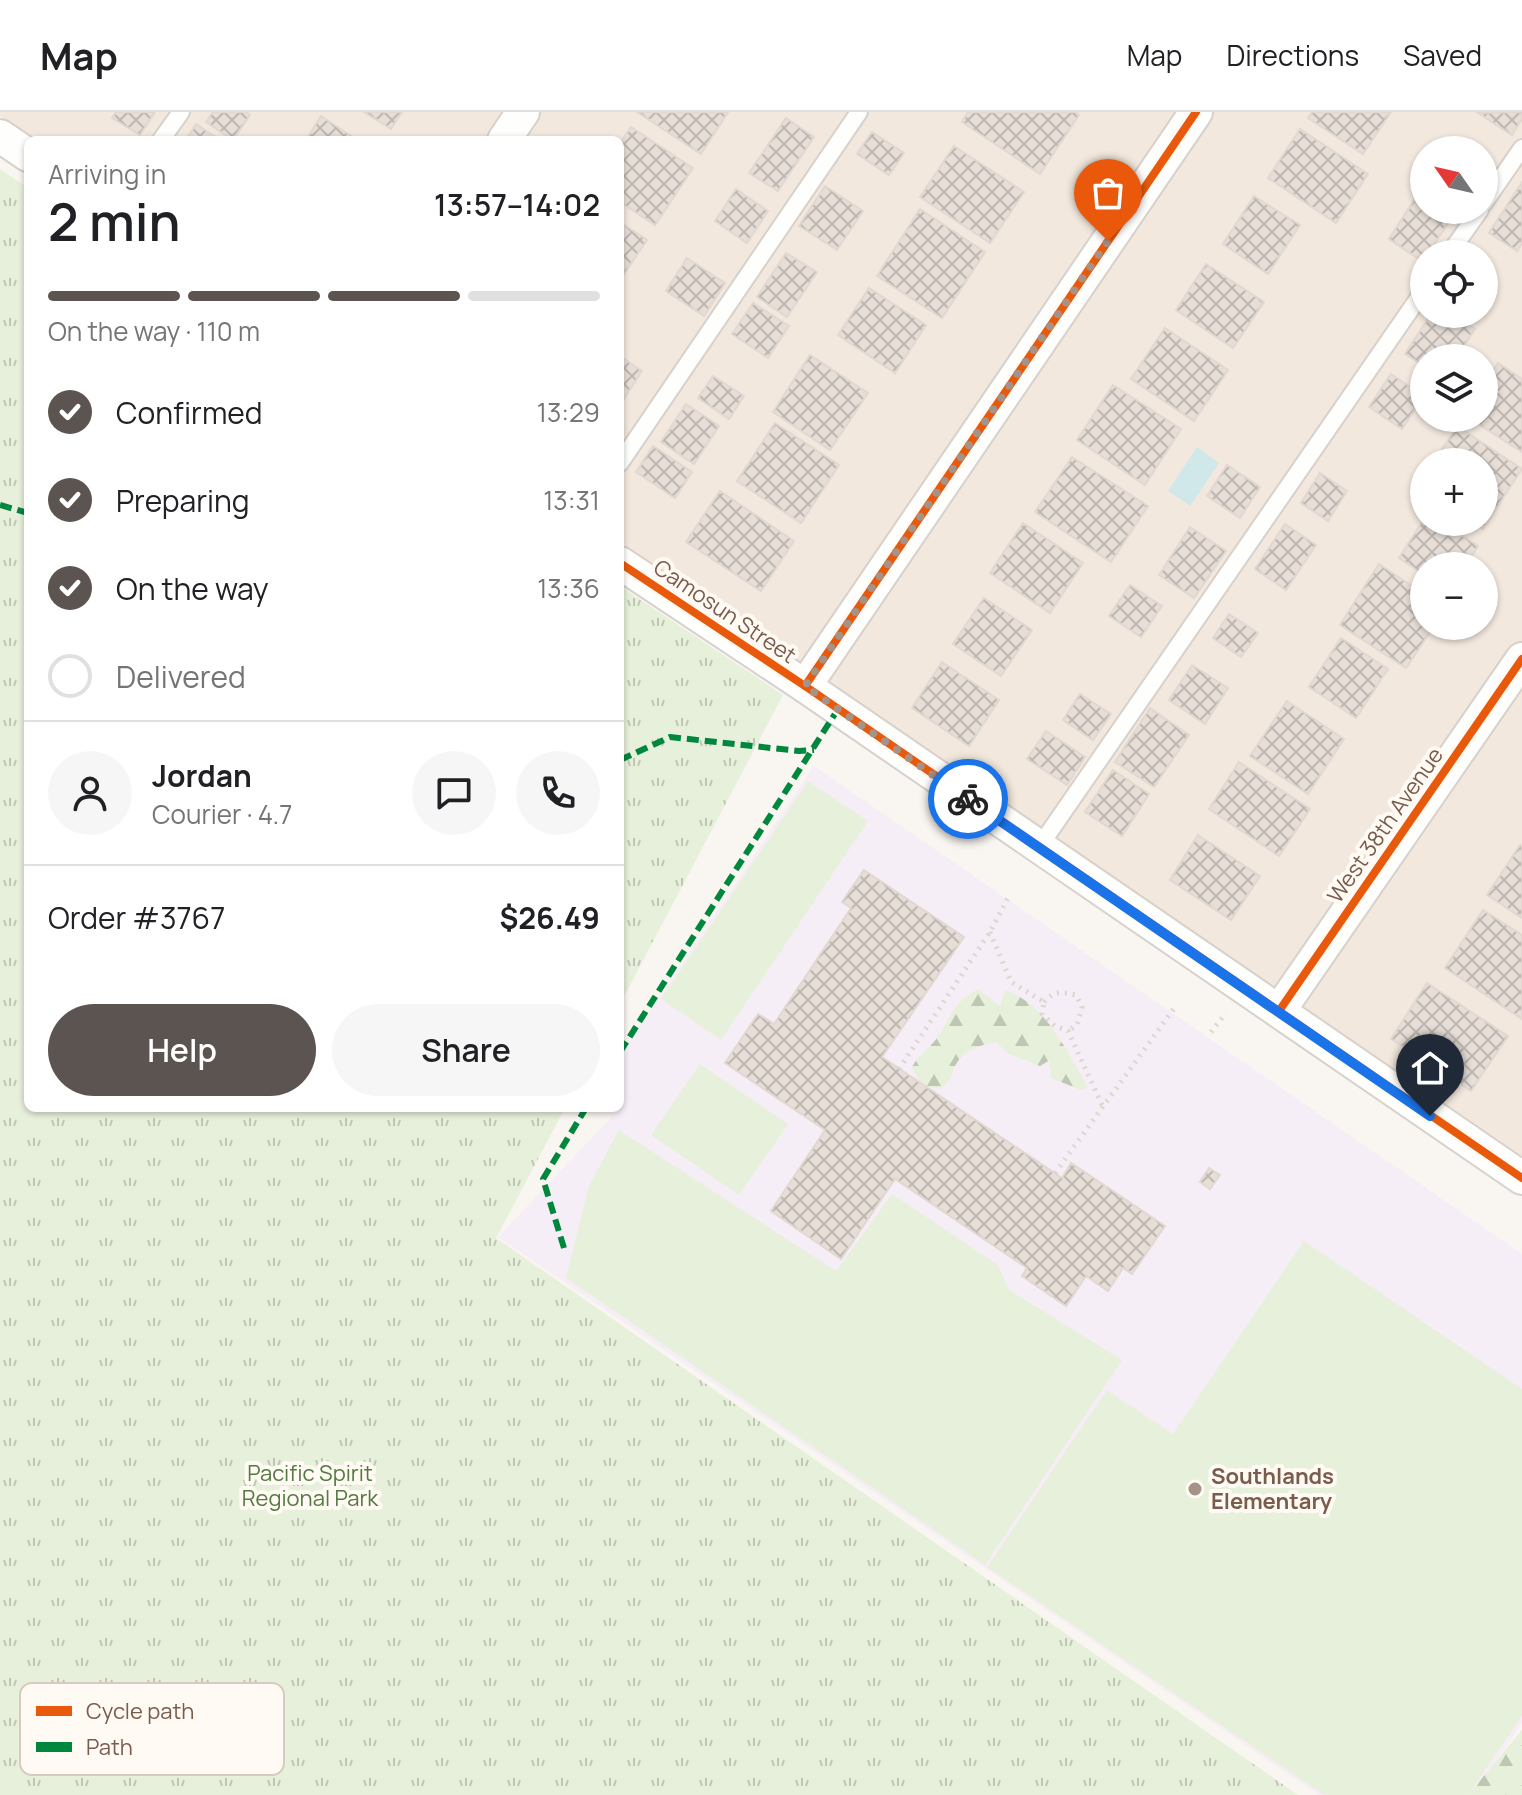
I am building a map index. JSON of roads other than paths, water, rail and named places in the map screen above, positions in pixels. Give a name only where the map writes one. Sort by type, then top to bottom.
[{"type":"street","points":[[507,136],[523,112]]},
{"type":"street","points":[[805,686],[1196,112]]},
{"type":"street","points":[[0,136],[24,152]]},
{"type":"street","name":"Camosun Street","points":[[624,566],[805,686],[1522,1178]]},
{"type":"street","name":"West 38th Avenue","points":[[1279,1011],[1522,659]]},
{"type":"lane","points":[[164,136],[181,112]]},
{"type":"lane","points":[[624,457],[859,112]]},
{"type":"lane","points":[[1498,183],[1522,148]]},
{"type":"lane","points":[[1039,847],[1410,310]]},
{"type":"water","points":[[1197,447],[1219,463],[1190,506],[1168,491]]},
{"type":"place","name":"Southlands Elementary","points":[[1195,1489]]},
{"type":"park label","name":"Pacific Spirit Regional Park","points":[[310,1486]]}]
